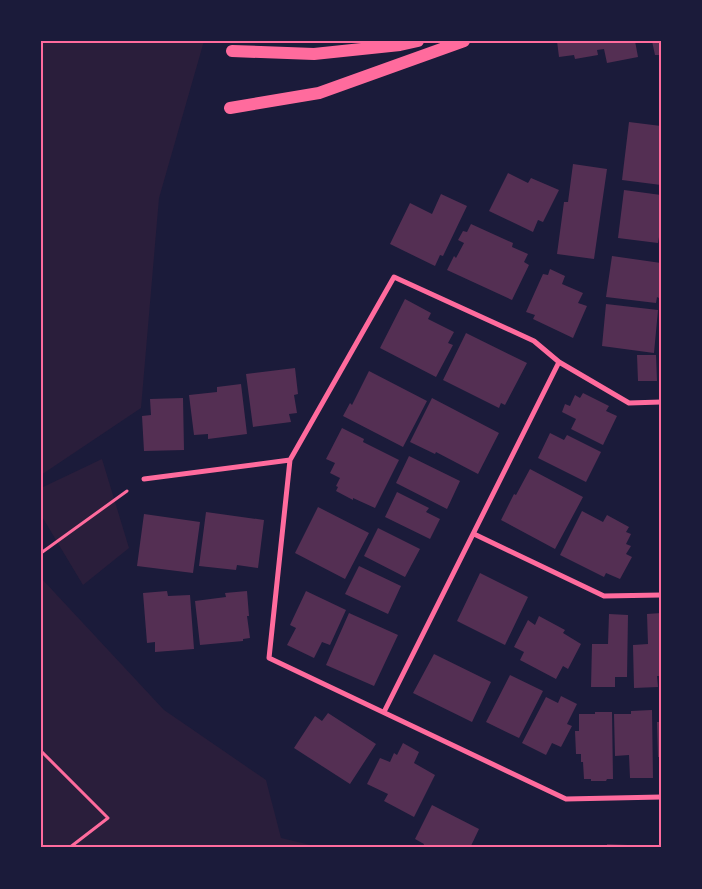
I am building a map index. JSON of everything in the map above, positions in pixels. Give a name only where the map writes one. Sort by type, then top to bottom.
[{"type":"main road","points":[[232,51],[314,54],[400,45],[418,41]]},
{"type":"main road","points":[[230,108],[319,94],[464,41]]},
{"type":"street","points":[[661,402],[629,403],[560,362],[534,341],[394,277],[290,460],[269,658],[566,799],[661,797]]},
{"type":"street","points":[[384,712],[560,362]]},
{"type":"street","points":[[144,479],[290,460]]},
{"type":"street","points":[[474,534],[604,596],[661,595]]},
{"type":"path","points":[[41,553],[144,479]]},
{"type":"path","points":[[41,751],[108,818],[69,848]]},
{"type":"shaded area","points":[[41,41],[204,41],[159,198],[141,408],[41,475]]},
{"type":"shaded area","points":[[102,459],[129,548],[83,585],[41,515],[41,488]]},
{"type":"shaded area","points":[[41,578],[164,710],[266,780],[281,838],[323,848],[41,848]]},
{"type":"building","points":[[557,41],[635,41],[638,57],[607,63],[604,49],[597,50],[598,55],[575,59],[574,55],[559,57]]},
{"type":"building","points":[[652,41],[661,41],[661,55],[655,55]]},
{"type":"building","points":[[629,122],[661,126],[661,185],[622,180]]},
{"type":"building","points":[[573,164],[607,169],[594,259],[557,254],[564,202],[568,202]]},
{"type":"building","points":[[508,173],[528,183],[531,178],[559,190],[543,222],[538,220],[533,232],[489,211]]},
{"type":"building","points":[[624,190],[661,195],[661,225],[658,243],[618,238]]},
{"type":"building","points":[[441,194],[467,206],[443,256],[440,255],[435,266],[390,244],[410,203],[432,214]]},
{"type":"building","points":[[471,224],[513,243],[512,247],[528,254],[524,262],[529,265],[512,300],[447,270],[454,256],[456,258],[464,243],[458,240],[463,231],[467,232]]},
{"type":"building","points":[[612,256],[661,263],[659,284],[661,285],[659,298],[657,297],[656,303],[606,297]]},
{"type":"building","points":[[550,269],[565,276],[562,284],[583,293],[578,303],[587,306],[573,338],[533,319],[535,315],[526,312],[543,274],[548,275]]},
{"type":"building","points":[[405,299],[431,313],[428,319],[454,332],[448,343],[453,345],[436,377],[380,348]]},
{"type":"building","points":[[606,304],[658,310],[654,353],[602,346]]},
{"type":"building","points":[[466,333],[527,363],[505,405],[501,403],[499,408],[443,380]]},
{"type":"building","points":[[637,355],[656,355],[657,381],[638,381]]},
{"type":"building","points":[[295,368],[298,394],[294,395],[297,413],[289,414],[291,422],[253,427],[246,374]]},
{"type":"building","points":[[369,371],[427,401],[403,447],[343,416],[350,403],[352,405]]},
{"type":"building","points":[[241,384],[247,434],[208,439],[208,434],[194,435],[189,395],[217,392],[217,387]]},
{"type":"building","points":[[583,393],[609,406],[606,411],[617,416],[603,445],[571,429],[576,419],[562,412],[565,404],[570,406],[575,395],[580,398]]},
{"type":"building","points":[[183,398],[184,450],[144,451],[142,416],[151,415],[150,399]]},
{"type":"building","points":[[432,398],[499,433],[478,474],[436,452],[435,454],[410,442]]},
{"type":"building","points":[[342,428],[364,439],[363,442],[399,460],[375,508],[336,491],[340,478],[330,473],[335,463],[326,459]]},
{"type":"building","points":[[550,433],[564,440],[567,435],[601,452],[586,482],[538,458]]},
{"type":"building","points":[[409,456],[460,481],[447,509],[396,483]]},
{"type":"building","points":[[530,469],[583,497],[555,549],[501,520],[514,494],[516,495]]},
{"type":"building","points":[[397,492],[429,508],[426,512],[440,519],[430,539],[385,517]]},
{"type":"building","points":[[318,507],[369,533],[345,579],[295,553]]},
{"type":"building","points":[[582,511],[603,522],[607,515],[629,527],[626,532],[631,534],[626,544],[631,546],[626,554],[632,557],[620,579],[606,573],[604,577],[560,555]]},
{"type":"building","points":[[206,512],[264,520],[258,568],[237,565],[236,570],[199,566]]},
{"type":"building","points":[[144,514],[200,522],[193,573],[137,566]]},
{"type":"building","points":[[378,528],[420,549],[405,577],[364,556]]},
{"type":"building","points":[[359,566],[401,586],[388,614],[345,594]]},
{"type":"building","points":[[480,573],[528,597],[505,645],[457,621]]},
{"type":"building","points":[[167,591],[168,596],[190,595],[194,649],[155,652],[155,642],[147,643],[143,593]]},
{"type":"building","points":[[247,591],[249,616],[247,616],[250,638],[243,639],[243,641],[200,645],[195,601],[226,597],[225,593]]},
{"type":"building","points":[[306,591],[346,610],[330,645],[322,642],[314,658],[287,645],[296,628],[290,625]]},
{"type":"building","points":[[349,613],[398,635],[374,686],[326,665]]},
{"type":"building","points":[[661,613],[661,676],[657,676],[658,687],[634,688],[633,645],[648,644],[647,614]]},
{"type":"building","points":[[609,614],[628,615],[627,677],[615,677],[615,687],[591,687],[592,644],[608,644]]},
{"type":"building","points":[[539,616],[565,630],[563,633],[581,644],[568,669],[563,666],[556,679],[520,660],[524,652],[514,647],[528,620],[535,625]]},
{"type":"building","points":[[434,654],[491,682],[472,722],[413,693]]},
{"type":"building","points":[[510,675],[543,691],[519,738],[486,722]]},
{"type":"building","points":[[561,696],[577,704],[567,724],[572,726],[561,747],[552,743],[546,755],[522,743],[546,697],[558,703]]},
{"type":"building","points":[[652,710],[653,778],[630,778],[629,755],[615,756],[614,714],[631,714],[631,711]]},
{"type":"building","points":[[595,712],[612,712],[613,779],[607,779],[606,781],[584,779],[581,754],[576,754],[575,731],[579,731],[579,714],[595,714]]},
{"type":"building","points":[[328,713],[376,744],[350,784],[294,748],[315,716],[322,721]]},
{"type":"building","points":[[657,722],[661,722],[661,757],[658,757]]},
{"type":"building","points":[[403,743],[419,752],[414,763],[435,775],[414,817],[384,801],[388,794],[367,784],[380,758],[390,762],[394,753],[397,755]]},
{"type":"building","points":[[432,805],[479,829],[470,848],[423,848],[424,844],[415,839]]},
{"type":"building","points":[[607,844],[628,845],[628,848],[607,848]]}]
